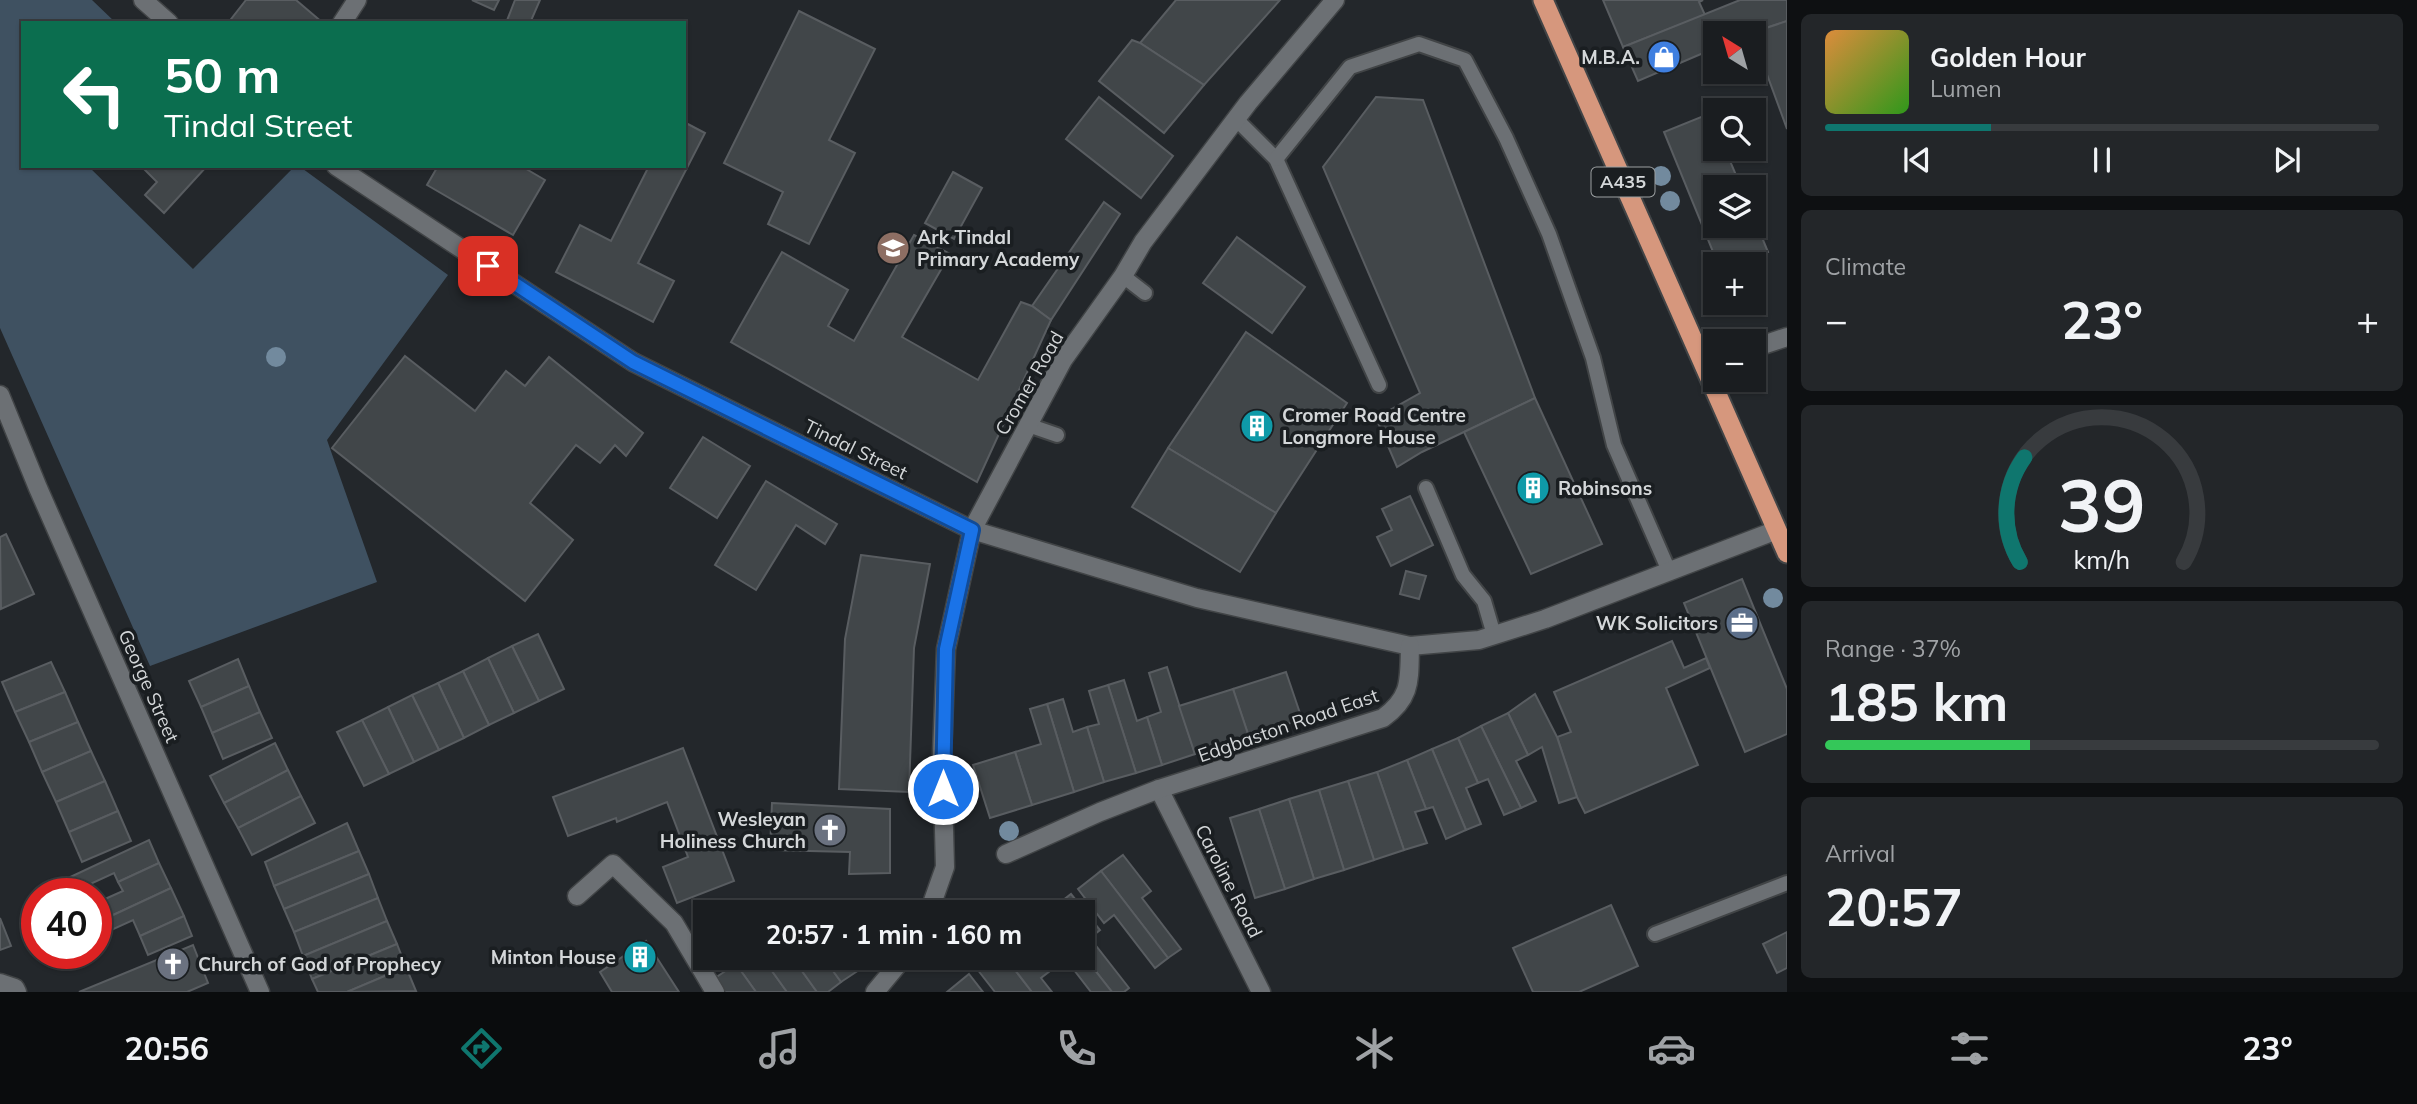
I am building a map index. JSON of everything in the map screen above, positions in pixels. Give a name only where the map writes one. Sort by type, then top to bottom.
[{"type":"highway","name":"A435","points":[[1543,0],[1703,349]]},
{"type":"highway","name":"A435","points":[[1721,392],[1787,553]]},
{"type":"street","points":[[144,0],[167,21]]},
{"type":"street","points":[[343,21],[356,0]]},
{"type":"street","name":"Cromer Road","points":[[934,900],[946,867],[943,754],[946,649],[972,530],[1063,360],[1124,276],[1143,242],[1236,119],[1335,0]]},
{"type":"street","name":"Tindal Street","points":[[339,168],[633,362],[972,530],[1197,598],[1410,646]]},
{"type":"street","points":[[1766,344],[1787,337]]},
{"type":"street","name":"George Street","points":[[0,395],[38,488],[260,992]]},
{"type":"street","points":[[1410,646],[1479,640],[1545,619],[1777,530]]},
{"type":"street","name":"Edgbaston Road East","points":[[1006,855],[1100,812],[1159,789],[1383,718],[1399,706],[1409,681],[1410,646]]},
{"type":"street","name":"Caroline Road","points":[[1159,789],[1261,992]]},
{"type":"street","points":[[576,895],[613,864],[674,923],[715,992]]},
{"type":"street","points":[[875,992],[893,970]]},
{"type":"street","points":[[0,983],[15,988],[17,992]]},
{"type":"lane","points":[[1276,159],[1350,67],[1419,44],[1465,60],[1506,138],[1549,234],[1592,358],[1614,445],[1669,571]]},
{"type":"lane","points":[[1236,119],[1276,159],[1379,384]]},
{"type":"lane","points":[[1124,276],[1145,293]]},
{"type":"lane","points":[[1028,425],[1056,435]]},
{"type":"lane","points":[[1426,488],[1462,575],[1484,601],[1493,635]]},
{"type":"lane","points":[[1655,934],[1787,883]]},
{"type":"shaded area","points":[[0,0],[92,0],[114,21],[21,21],[21,168],[90,168],[193,269],[293,168],[302,168],[448,275],[327,440],[377,582],[150,666],[0,328]]},
{"type":"building","points":[[246,0],[296,0],[321,21],[230,21]]},
{"type":"building","points":[[472,0],[499,0],[494,10]]},
{"type":"building","points":[[515,0],[540,0],[531,21],[507,21]]},
{"type":"building","points":[[1176,0],[1280,0],[1204,85],[1140,43]]},
{"type":"building","points":[[1603,0],[1703,0],[1699,2],[1705,15],[1623,47]]},
{"type":"building","points":[[1740,0],[1787,0],[1787,21],[1766,28],[1766,21],[1703,21],[1703,53],[1638,81],[1623,47]]},
{"type":"building","points":[[799,11],[875,49],[829,140],[855,153],[809,244],[768,224],[783,192],[724,163]]},
{"type":"building","points":[[1787,21],[1787,129],[1766,72],[1766,28]]},
{"type":"building","points":[[1132,40],[1204,85],[1164,133],[1099,81]]},
{"type":"building","points":[[1099,97],[1173,156],[1141,198],[1066,139]]},
{"type":"building","points":[[1376,97],[1423,100],[1535,398],[1422,452],[1397,467],[1376,418],[1420,393],[1323,167]]},
{"type":"building","points":[[1703,116],[1703,161],[1730,161],[1736,175],[1703,175],[1703,227],[1664,132]]},
{"type":"building","points":[[686,123],[705,133],[638,263],[674,281],[653,322],[556,272],[580,225],[611,241],[648,168],[686,168]]},
{"type":"building","points":[[143,168],[205,168],[164,213],[145,195],[157,182]]},
{"type":"building","points":[[437,168],[524,168],[545,180],[513,235],[427,185]]},
{"type":"building","points":[[953,172],[982,188],[954,239],[925,223]]},
{"type":"building","points":[[1104,202],[1120,214],[1051,320],[1032,306]]},
{"type":"building","points":[[914,235],[950,254],[902,337],[978,380],[1021,302],[1032,306],[1051,320],[977,482],[731,342],[782,252],[848,290],[828,326],[854,341]]},
{"type":"building","points":[[1237,237],[1305,287],[1272,333],[1203,283]]},
{"type":"building","points":[[1707,238],[1762,238],[1768,252],[1766,253],[1713,252]]},
{"type":"building","name":"Cromer Road Centre Longmore House","points":[[1246,332],[1347,403],[1276,513],[1168,448]]},
{"type":"building","points":[[405,356],[475,411],[506,371],[525,386],[549,357],[643,433],[626,456],[615,445],[600,463],[576,445],[530,503],[573,540],[525,601],[332,448]]},
{"type":"building","name":"Robinsons","points":[[1535,398],[1602,544],[1531,574],[1464,432]]},
{"type":"building","points":[[703,437],[750,466],[717,518],[670,488]]},
{"type":"building","points":[[1168,448],[1276,513],[1240,572],[1132,507]]},
{"type":"building","points":[[766,481],[837,524],[825,544],[796,525],[756,590],[715,565]]},
{"type":"building","points":[[1410,496],[1433,545],[1391,566],[1377,537],[1392,530],[1382,509]]},
{"type":"building","points":[[6,534],[34,594],[1,609],[0,537]]},
{"type":"building","points":[[861,555],[930,564],[914,648],[909,792],[839,789],[845,639]]},
{"type":"building","points":[[1406,571],[1426,576],[1419,599],[1400,594]]},
{"type":"building","points":[[1742,579],[1787,689],[1787,734],[1745,752],[1684,603]]},
{"type":"building","points":[[538,634],[564,689],[539,701],[512,646]]},
{"type":"building","points":[[1672,641],[1684,668],[1706,658],[1710,668],[1666,688],[1698,765],[1585,813],[1557,737],[1571,732],[1554,692]]},
{"type":"building","points":[[512,646],[539,701],[514,713],[488,658]]},
{"type":"building","points":[[488,658],[514,713],[489,725],[463,671]]},
{"type":"building","points":[[238,659],[249,686],[201,707],[189,681]]},
{"type":"building","points":[[51,662],[65,692],[15,712],[2,682]]},
{"type":"building","points":[[1167,667],[1195,754],[1162,765],[1147,717],[1161,712],[1149,673]]},
{"type":"building","points":[[463,671],[489,725],[464,738],[438,683]]},
{"type":"building","points":[[1286,672],[1302,719],[1249,737],[1233,689]]},
{"type":"building","points":[[1124,680],[1137,721],[1147,717],[1162,765],[1136,773],[1108,685]]},
{"type":"building","points":[[438,683],[464,738],[439,750],[412,695]]},
{"type":"building","points":[[1108,685],[1136,773],[1104,782],[1087,727],[1099,724],[1089,691]]},
{"type":"building","points":[[249,686],[260,712],[212,733],[201,707]]},
{"type":"building","points":[[1233,689],[1249,737],[1195,754],[1179,706]]},
{"type":"building","points":[[65,692],[78,722],[29,742],[15,712]]},
{"type":"building","points":[[1535,694],[1557,737],[1577,797],[1559,803],[1542,747],[1528,755],[1508,713]]},
{"type":"building","points":[[412,695],[439,750],[414,762],[388,707]]},
{"type":"building","points":[[1063,699],[1073,732],[1087,727],[1104,782],[1074,792],[1047,704]]},
{"type":"building","points":[[1047,704],[1074,792],[1032,805],[1015,752],[1041,744],[1030,709]]},
{"type":"building","points":[[388,707],[414,762],[389,774],[362,720]]},
{"type":"building","points":[[260,712],[272,738],[223,759],[212,733]]},
{"type":"building","points":[[1508,713],[1528,755],[1516,761],[1536,801],[1521,808],[1481,726]]},
{"type":"building","points":[[362,720],[389,774],[364,786],[337,732]]},
{"type":"building","points":[[78,722],[91,751],[42,772],[29,742]]},
{"type":"building","points":[[1481,726],[1521,808],[1504,815],[1488,779],[1478,783],[1458,738]]},
{"type":"building","points":[[1458,738],[1478,783],[1466,788],[1481,824],[1466,830],[1432,749]]},
{"type":"building","points":[[275,743],[288,770],[224,803],[210,776]]},
{"type":"building","points":[[683,748],[734,881],[677,903],[663,867],[688,857],[667,802],[617,822],[616,818],[568,836],[553,797]]},
{"type":"building","points":[[1432,749],[1466,830],[1446,839],[1433,807],[1426,809],[1407,760]]},
{"type":"building","points":[[91,751],[105,781],[56,802],[42,772]]},
{"type":"building","points":[[1015,752],[1032,805],[990,818],[973,765]]},
{"type":"building","points":[[1407,760],[1426,809],[1415,812],[1427,843],[1404,850],[1377,772]]},
{"type":"building","points":[[288,770],[301,796],[238,828],[224,803]]},
{"type":"building","points":[[1377,772],[1404,850],[1374,860],[1348,781]]},
{"type":"building","points":[[105,781],[118,811],[69,832],[56,802]]},
{"type":"building","points":[[1348,781],[1374,860],[1344,870],[1319,790]]},
{"type":"building","points":[[1319,790],[1344,870],[1314,879],[1289,799]]},
{"type":"building","points":[[301,796],[315,823],[252,855],[238,828]]},
{"type":"building","points":[[1289,799],[1314,879],[1285,889],[1259,809]]},
{"type":"building","name":"Wesleyan Holiness Church","points":[[772,803],[890,809],[890,873],[849,874],[850,852],[770,850]]},
{"type":"building","points":[[1259,809],[1285,889],[1255,898],[1230,818]]},
{"type":"building","points":[[118,811],[131,841],[82,862],[69,832]]},
{"type":"building","points":[[347,823],[359,851],[274,886],[265,862]]},
{"type":"building","points":[[149,840],[159,863],[118,882],[114,873],[103,878],[68,878]]},
{"type":"building","points":[[359,851],[369,874],[284,909],[274,886]]},
{"type":"building","points":[[1123,855],[1151,891],[1142,898],[1181,949],[1168,958],[1101,871]]},
{"type":"building","points":[[159,863],[171,888],[112,916],[112,896],[123,891],[118,882]]},
{"type":"building","points":[[1101,871],[1168,958],[1155,968],[1114,915],[1104,923],[1095,911],[1095,900],[1086,900],[1078,889]]},
{"type":"building","points":[[369,874],[378,898],[294,932],[284,909]]},
{"type":"building","points":[[171,888],[184,916],[140,936],[133,920],[112,930],[112,916]]},
{"type":"building","points":[[1071,894],[1076,900],[1063,900]]},
{"type":"building","points":[[378,898],[387,921],[303,956],[294,932]]},
{"type":"building","points":[[1611,905],[1638,966],[1579,992],[1533,992],[1513,948]]},
{"type":"building","points":[[184,916],[192,936],[148,955],[140,936]]},
{"type":"building","points":[[0,918],[11,946],[0,950]]},
{"type":"building","points":[[387,921],[397,944],[312,979],[303,956]]},
{"type":"building","points":[[1787,932],[1787,968],[1777,973],[1763,944]]},
{"type":"building","name":"Minton House","points":[[646,941],[679,992],[612,992],[600,972]]},
{"type":"building","points":[[397,944],[406,967],[347,992],[318,992],[312,979]]},
{"type":"building","points":[[1095,944],[1129,988],[1124,992],[1112,992],[1095,970]]},
{"type":"building","name":"Church of God of Prophecy","points":[[193,945],[208,983],[187,992],[79,992]]},
{"type":"building","points":[[406,967],[416,991],[347,992]]},
{"type":"building","points":[[727,970],[740,970],[756,992],[725,992],[715,978]]},
{"type":"building","points":[[740,970],[771,970],[787,992],[756,992]]},
{"type":"building","points":[[771,970],[801,970],[817,992],[787,992]]},
{"type":"building","points":[[801,970],[832,970],[841,982],[828,992],[817,992]]},
{"type":"building","points":[[832,970],[859,970],[841,982]]},
{"type":"building","points":[[978,970],[1015,970],[1032,992],[995,992]]},
{"type":"building","points":[[1015,970],[1049,970],[1041,978],[1052,992],[1032,992]]},
{"type":"building","points":[[1074,970],[1095,970],[1112,992],[1091,992]]},
{"type":"building","points":[[969,974],[983,992],[947,992]]},
{"type":"place","name":"M.B.A.","points":[[1664,57]]},
{"type":"place","name":"Ark Tindal Primary Academy","points":[[893,248]]},
{"type":"place","name":"Cromer Road Centre Longmore House","points":[[1257,426]]},
{"type":"place","name":"Robinsons","points":[[1533,488]]},
{"type":"place","name":"WK Solicitors","points":[[1742,623]]},
{"type":"place","name":"Wesleyan Holiness Church","points":[[830,830]]},
{"type":"place","name":"Minton House","points":[[640,957]]},
{"type":"place","name":"Church of God of Prophecy","points":[[173,964]]},
{"type":"route","points":[[488,266],[633,362],[972,530],[946,649],[943,789]]}]
